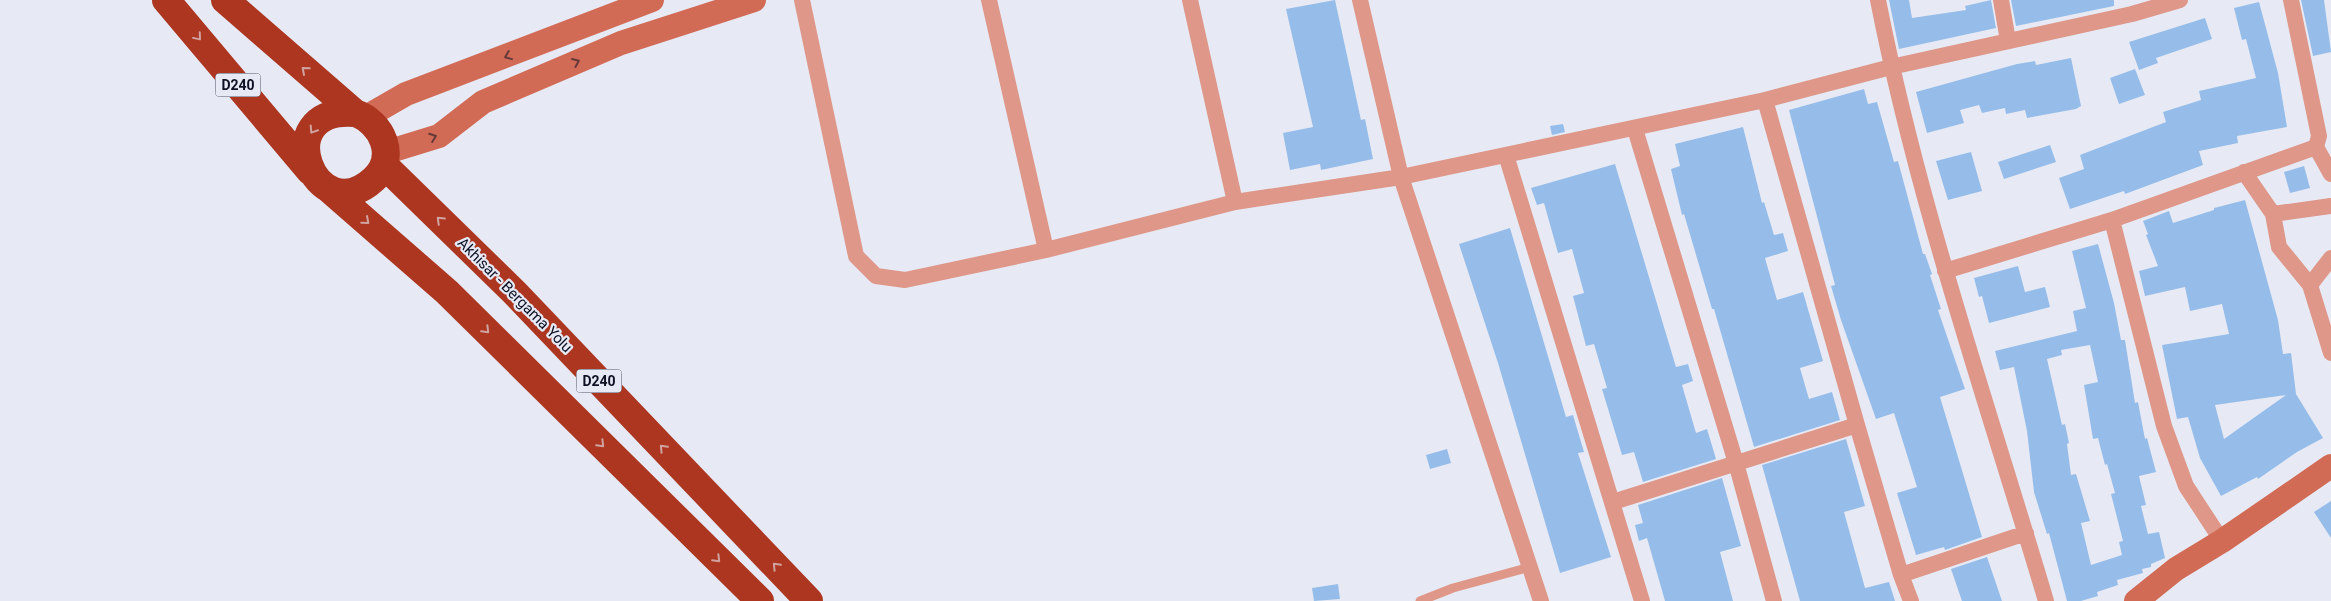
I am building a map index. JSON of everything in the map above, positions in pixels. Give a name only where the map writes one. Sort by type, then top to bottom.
[{"type":"highway","name":"D240","points":[[166,0],[319,180],[447,292],[760,601]]},
{"type":"highway","name":"Akhisar - Bergama Yolu","points":[[226,0],[377,127],[383,139],[385,159],[809,601]]},
{"type":"highway","points":[[361,115],[342,112],[329,115],[314,128],[306,145],[306,158],[319,180],[342,192],[355,191],[367,186],[377,177],[385,159]]},
{"type":"main road","points":[[361,115],[406,94],[652,0]]},
{"type":"main road","points":[[385,159],[439,136],[483,102],[612,47],[754,0]]},
{"type":"main road","points":[[2136,601],[2176,569],[2222,542],[2331,466]]},
{"type":"street","points":[[802,0],[856,256],[876,276],[906,280],[1046,250],[1236,202],[1401,177],[1635,129],[1765,100],[1891,67],[2008,41],[2131,7],[2180,0]]},
{"type":"street","points":[[990,0],[1046,250]]},
{"type":"street","points":[[1190,0],[1236,202]]},
{"type":"street","points":[[1360,0],[1401,177],[1541,601]]},
{"type":"street","points":[[1878,0],[1891,67],[1946,271],[2046,601]]},
{"type":"street","points":[[2001,0],[2008,41]]},
{"type":"street","points":[[2291,0],[2319,136],[2316,147],[2331,174]]},
{"type":"street","points":[[1765,100],[1857,425],[1901,575],[1911,601]]},
{"type":"street","points":[[1635,129],[1736,463],[1774,601]]},
{"type":"street","points":[[1946,271],[2112,220],[2316,147]]},
{"type":"street","points":[[1506,155],[1642,601]]},
{"type":"street","points":[[2244,172],[2273,214],[2279,247],[2310,285],[2331,353]]},
{"type":"street","points":[[2273,214],[2331,206]]},
{"type":"street","points":[[2112,220],[2164,426],[2186,486],[2222,542]]},
{"type":"street","points":[[2310,285],[2331,258]]},
{"type":"street","points":[[1613,502],[1857,425]]},
{"type":"street","points":[[1901,575],[2026,533]]},
{"type":"lane","points":[[1420,601],[1454,588],[1530,567]]},
{"type":"building","points":[[1335,0],[1361,120],[1365,119],[1373,159],[1321,170],[1320,164],[1290,170],[1283,133],[1313,127],[1286,9]]},
{"type":"building","points":[[1889,0],[1909,0],[1912,18],[1966,10],[1965,6],[1991,0],[1996,28],[1899,49]]},
{"type":"building","points":[[2011,0],[2114,0],[2114,6],[2016,26]]},
{"type":"building","points":[[2301,0],[2324,0],[2331,52],[2313,56]]},
{"type":"building","points":[[2259,2],[2278,73],[2287,127],[2237,136],[2238,143],[2199,151],[2203,165],[2125,194],[2124,191],[2070,209],[2059,178],[2084,169],[2080,155],[2166,122],[2163,112],[2201,100],[2199,91],[2256,78],[2246,39],[2242,40],[2234,8]]},
{"type":"building","points":[[2205,18],[2212,39],[2156,58],[2158,63],[2139,70],[2129,42]]},
{"type":"building","points":[[2071,58],[2081,106],[2076,109],[2027,118],[2025,110],[2006,114],[2005,108],[1982,113],[1979,105],[1960,110],[1964,123],[1927,133],[1916,92],[2017,64],[2035,61],[2036,65]]},
{"type":"building","points":[[2135,69],[2145,95],[2119,104],[2110,78]]},
{"type":"building","points":[[1864,89],[1868,104],[1877,102],[1894,162],[1898,161],[1923,254],[1925,254],[1932,274],[1930,275],[1941,309],[1938,310],[1965,389],[1940,397],[1982,537],[1945,550],[1944,547],[1916,555],[1897,493],[1917,487],[1894,413],[1876,419],[1841,320],[1831,286],[1835,285],[1789,110]]},
{"type":"building","points":[[1563,124],[1565,132],[1552,135],[1550,126]]},
{"type":"building","points":[[1743,127],[1762,203],[1764,202],[1774,235],[1783,233],[1788,251],[1765,258],[1777,300],[1803,292],[1823,361],[1800,368],[1809,399],[1832,392],[1840,420],[1754,447],[1714,309],[1712,309],[1684,214],[1682,215],[1671,169],[1680,166],[1675,144]]},
{"type":"building","points":[[2050,145],[2056,162],[2004,179],[1998,162]]},
{"type":"building","points":[[1971,152],[1982,191],[1948,200],[1936,161]]},
{"type":"building","points":[[1615,164],[1676,367],[1688,364],[1693,381],[1682,385],[1696,433],[1707,429],[1716,459],[1643,482],[1634,452],[1622,455],[1602,389],[1607,388],[1594,344],[1586,346],[1573,296],[1584,293],[1572,249],[1558,253],[1544,203],[1537,205],[1531,188]]},
{"type":"building","points":[[2304,166],[2310,188],[2290,193],[2284,172]]},
{"type":"building","points":[[2245,200],[2278,320],[2283,354],[2291,353],[2296,394],[2323,438],[2297,452],[2258,479],[2257,477],[2221,496],[2200,458],[2188,417],[2177,419],[2162,345],[2229,334],[2222,304],[2190,311],[2185,287],[2145,296],[2139,271],[2158,266],[2146,235],[2148,234],[2143,221],[2169,211],[2173,223],[2214,210],[2214,208]],"holes":[[[2286,395],[2224,439],[2215,405]]]},
{"type":"building","points":[[1510,228],[1566,417],[1573,415],[1584,452],[1578,453],[1611,557],[1560,573],[1498,363],[1459,244]]},
{"type":"building","points":[[2098,244],[2114,303],[2121,340],[2125,340],[2135,403],[2138,402],[2145,439],[2147,438],[2156,472],[2139,476],[2146,505],[2141,506],[2148,534],[2159,532],[2165,558],[2151,564],[2151,567],[2142,569],[2143,573],[2117,580],[2118,585],[2097,592],[2098,596],[2081,601],[2067,601],[2049,533],[2047,534],[2034,492],[2027,431],[2014,367],[2000,370],[1995,351],[2077,331],[2073,311],[2086,308],[2072,251]],"holes":[[[2090,345],[2098,382],[2084,385],[2093,439],[2098,438],[2105,465],[2107,464],[2115,493],[2111,494],[2123,541],[2119,542],[2122,555],[2091,565],[2081,523],[2090,521],[2076,474],[2071,475],[2067,444],[2069,443],[2065,424],[2062,425],[2047,359],[2062,355],[2061,350]]]},
{"type":"building","points":[[2018,266],[2025,292],[2045,287],[2050,307],[1989,323],[1982,296],[1979,297],[1974,278]]},
{"type":"building","points":[[1846,439],[1865,506],[1844,512],[1865,588],[1889,582],[1895,601],[1800,601],[1762,465]]},
{"type":"building","points":[[1447,449],[1451,463],[1430,469],[1426,455]]},
{"type":"building","points":[[1722,478],[1741,546],[1720,552],[1733,601],[1665,601],[1647,538],[1639,541],[1635,525],[1643,523],[1638,505]]},
{"type":"building","points":[[2331,501],[2331,538],[2314,512]]},
{"type":"building","points":[[1987,557],[2002,601],[1962,601],[1951,569]]},
{"type":"building","points":[[1338,584],[1340,599],[1314,601],[1312,588]]}]
